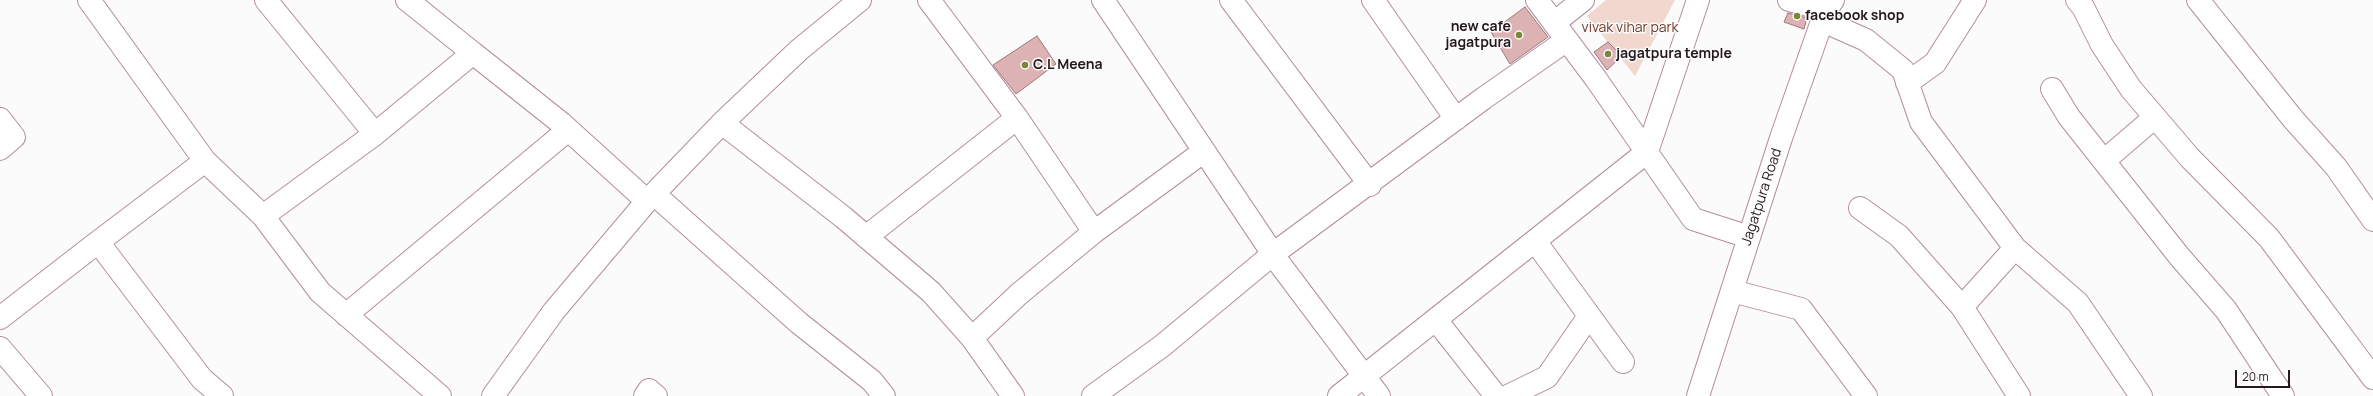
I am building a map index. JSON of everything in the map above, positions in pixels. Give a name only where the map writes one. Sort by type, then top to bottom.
[{"type":"street","points":[[89,0],[205,161],[263,216],[320,292],[440,396]]},
{"type":"street","points":[[407,0],[568,130],[798,322],[872,381],[884,396]]},
{"type":"street","points":[[493,396],[554,311],[650,198],[722,123],[799,50],[860,0]]},
{"type":"street","points":[[929,0],[1017,118],[1094,232]]},
{"type":"street","points":[[1103,0],[1203,152],[1273,254],[1379,396]]},
{"type":"street","points":[[1231,0],[1370,185]]},
{"type":"street","points":[[1373,0],[1456,119]]},
{"type":"street","points":[[1537,0],[1647,152],[1693,219],[1749,237]]},
{"type":"street","points":[[1554,23],[1583,0]]},
{"type":"street","points":[[1338,396],[1647,152],[1698,0]]},
{"type":"street","points":[[1789,0],[1827,10],[1903,70],[1921,122],[2015,248],[2078,303],[2141,396]]},
{"type":"street","points":[[1907,83],[1935,63],[1975,0]]},
{"type":"street","points":[[2077,0],[2083,7],[2102,45],[2131,89],[2190,158],[2268,238],[2373,378]]},
{"type":"street","points":[[2198,0],[2293,119],[2336,167],[2373,220]]},
{"type":"street","points":[[275,3],[375,134]]},
{"type":"street","name":"Jagatpura Road","points":[[1698,396],[1749,237],[1827,10]]},
{"type":"street","points":[[1093,396],[1162,346],[1273,254],[1370,185],[1456,119],[1567,40]]},
{"type":"street","points":[[263,216],[375,134],[473,53]]},
{"type":"street","points":[[2052,89],[2069,117],[2105,160],[2179,256],[2226,310],[2283,396]]},
{"type":"street","points":[[2105,160],[2155,117]]},
{"type":"street","points":[[866,237],[1017,118]]},
{"type":"street","points":[[0,120],[14,138],[0,149]]},
{"type":"street","points":[[722,123],[866,237],[932,292],[972,338],[1013,396]]},
{"type":"street","points":[[346,315],[568,130]]},
{"type":"street","points":[[972,338],[1019,294],[1094,232],[1203,152]]},
{"type":"street","points":[[0,318],[205,161]]},
{"type":"street","points":[[1860,208],[1899,236],[1962,307],[2019,396]]},
{"type":"street","points":[[1535,241],[1623,362]]},
{"type":"street","points":[[98,242],[202,379],[222,396]]},
{"type":"street","points":[[1962,307],[2015,248]]},
{"type":"street","points":[[1732,291],[1801,309],[1866,396]]},
{"type":"street","points":[[1508,396],[1547,377],[1590,316]]},
{"type":"street","points":[[1436,320],[1496,396]]},
{"type":"street","points":[[0,348],[41,396]]},
{"type":"street","points":[[645,396],[649,390],[656,396]]},
{"type":"green space","name":"vivak vihar park","points":[[1606,0],[1675,0],[1635,76],[1587,16]]},
{"type":"building","name":"new cafe jagatpura","points":[[1525,7],[1548,37],[1510,64],[1491,32]]},
{"type":"building","points":[[1788,13],[1807,18],[1804,29],[1784,22]]},
{"type":"building","name":"C.L Meena","points":[[1037,36],[1056,64],[1016,94],[993,65]]},
{"type":"building","name":"jagatpura temple","points":[[1608,42],[1622,56],[1607,70],[1594,52]]},
{"type":"place","name":"facebook shop","points":[[1797,16]]},
{"type":"place","name":"new cafe jagatpura","points":[[1519,35]]},
{"type":"place","name":"jagatpura temple","points":[[1608,54]]},
{"type":"place","name":"C.L Meena","points":[[1025,65]]}]
